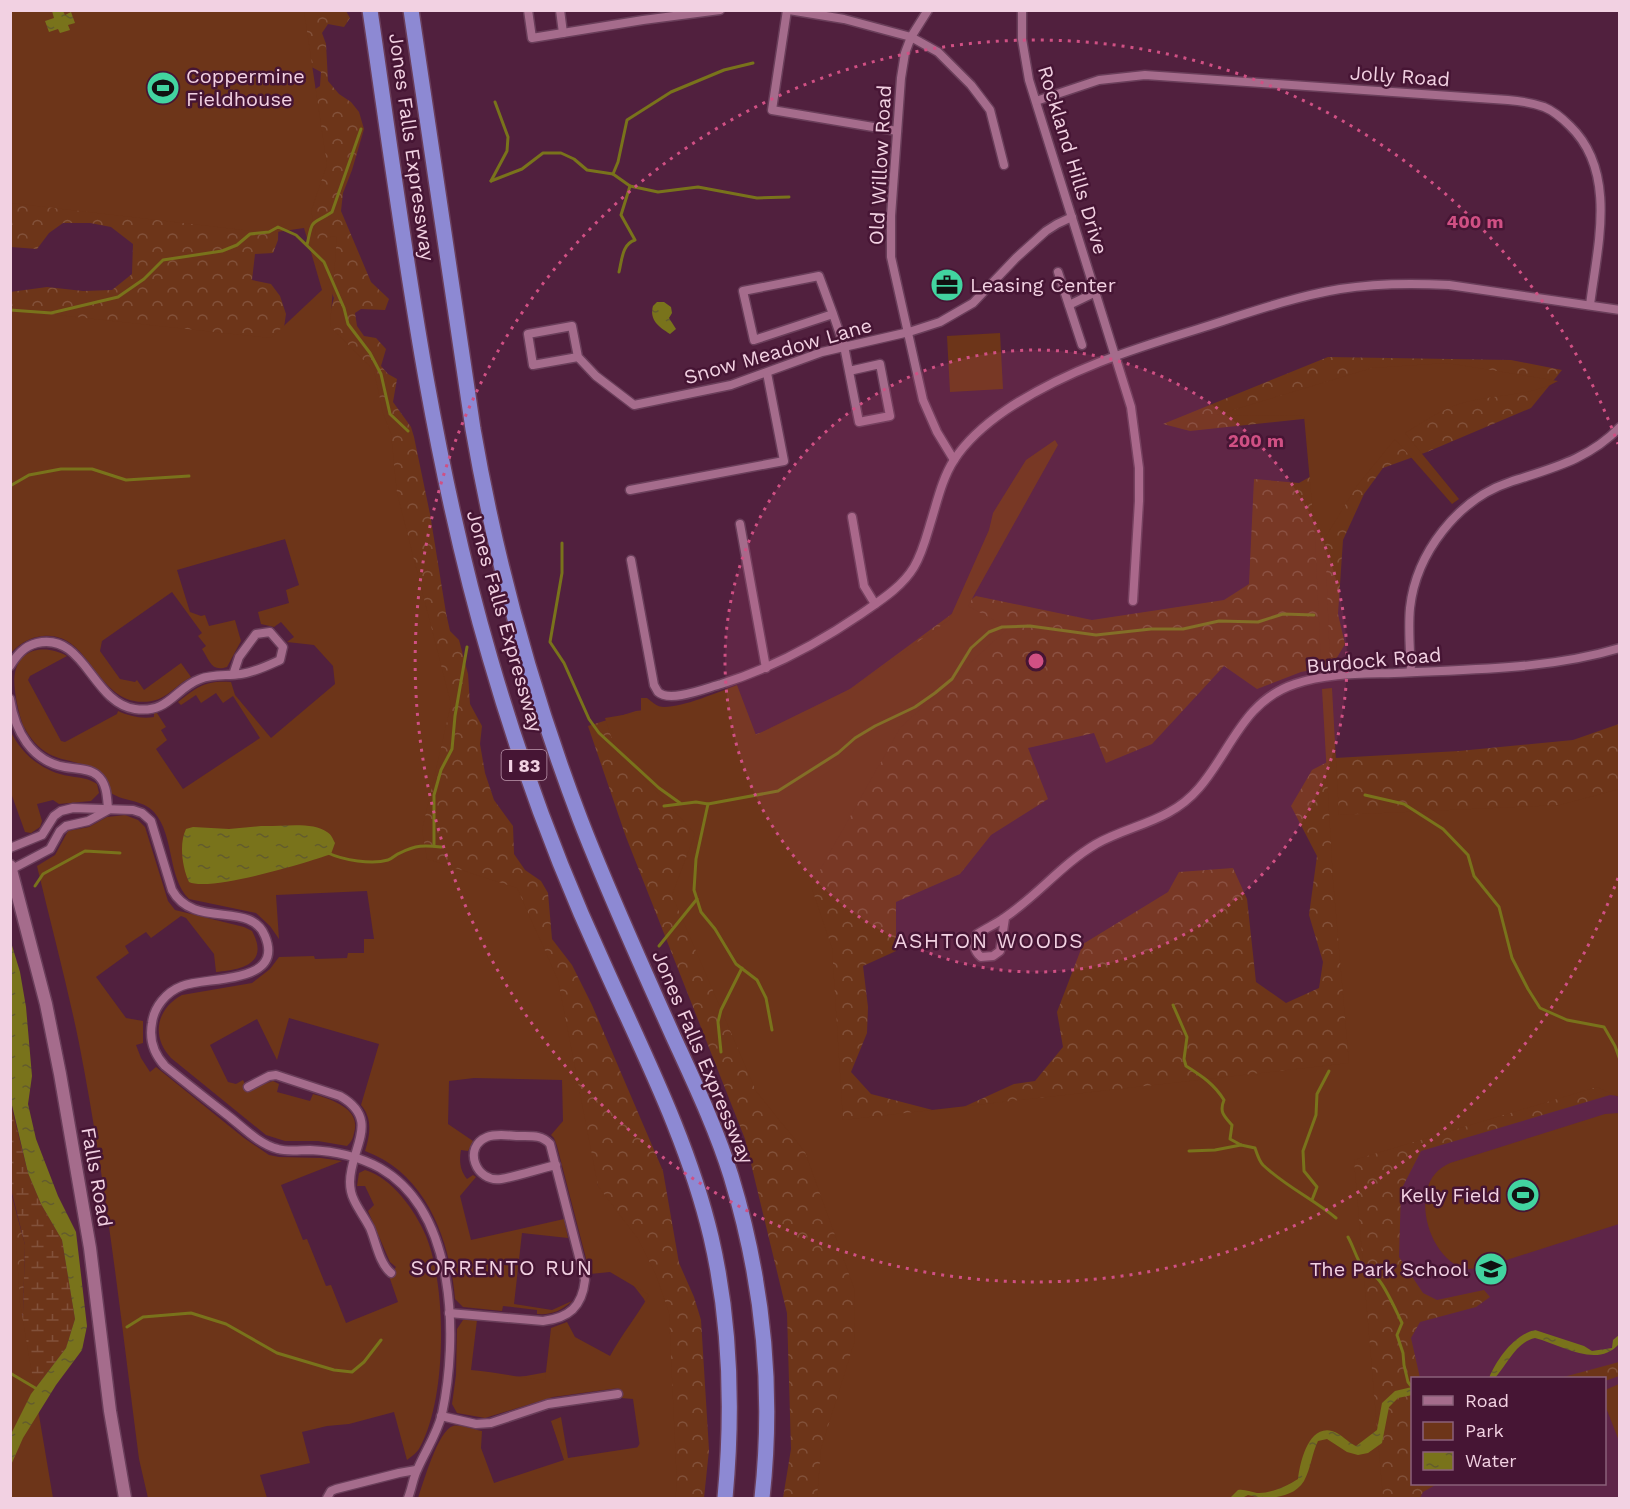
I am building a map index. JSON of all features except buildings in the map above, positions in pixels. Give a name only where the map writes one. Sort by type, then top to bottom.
[{"type":"highway","name":"Jones Falls Expressway","points":[[370,10],[426,387],[457,535],[490,660],[525,768],[570,887],[677,1130],[697,1184],[711,1239],[723,1302],[729,1357],[730,1413],[725,1498]]},
{"type":"highway","name":"Jones Falls Expressway","points":[[411,10],[473,429],[483,486],[511,603],[541,706],[580,819],[711,1120],[730,1174],[746,1232],[760,1297],[766,1356],[767,1414],[762,1498]]},
{"type":"main road","name":"Falls Road","points":[[11,867],[46,1004],[60,1074],[90,1248],[112,1423],[125,1498]]},
{"type":"street","points":[[528,10],[532,38],[720,10]]},
{"type":"street","points":[[560,10],[563,33]]},
{"type":"street","points":[[897,131],[772,110],[788,10],[844,19],[911,37],[938,52],[981,98],[992,117],[1004,165]]},
{"type":"street","name":"Old Willow Road","points":[[928,10],[911,37],[905,53],[901,78],[891,216],[891,257],[927,409],[937,432],[954,459]]},
{"type":"street","name":"Rockland Hills Drive","points":[[1022,10],[1024,60],[1131,407],[1139,468],[1133,601]]},
{"type":"street","name":"Jolly Road","points":[[1036,101],[1099,80],[1122,76],[1157,75],[1508,100],[1545,107],[1559,115],[1587,146],[1599,184],[1601,206],[1590,306]]},
{"type":"street","name":"Snow Meadow Lane","points":[[578,357],[596,376],[634,405],[715,389],[767,373],[822,352],[909,332],[940,322],[973,303],[1016,258],[1046,231],[1072,217]]},
{"type":"street","points":[[1058,272],[1082,345]]},
{"type":"street","points":[[833,314],[754,340],[743,291],[819,276],[833,314],[844,346],[849,370],[860,422],[891,416],[880,364],[849,370]]},
{"type":"street","points":[[631,560],[654,685],[662,696],[692,692],[766,668],[812,646],[875,604],[904,580],[914,567],[954,459],[985,425],[1006,410],[1064,378],[1116,354],[1282,303],[1368,285],[1412,283],[1449,285],[1620,310]]},
{"type":"street","points":[[1069,305],[1096,292]]},
{"type":"street","points":[[572,326],[578,357],[533,365],[528,334],[572,326]]},
{"type":"street","points":[[630,490],[784,461],[767,373]]},
{"type":"street","points":[[1411,672],[1408,627],[1414,586],[1431,548],[1442,531],[1458,514],[1491,490],[1575,460],[1594,449],[1620,427]]},
{"type":"street","points":[[852,517],[864,586],[875,604]]},
{"type":"street","points":[[740,524],[766,668]]},
{"type":"street","points":[[10,666],[22,650],[32,644],[53,642],[66,647],[75,654],[108,695],[132,709],[143,710],[154,708],[171,700],[201,678],[233,675],[256,671],[280,660],[283,647],[270,632],[256,634],[239,657],[233,675]]},
{"type":"street","name":"Burdock Road","points":[[1005,918],[1002,947],[998,953],[987,958],[981,957],[976,953],[974,946],[977,934],[1005,918],[1070,862],[1095,845],[1148,824],[1184,802],[1211,773],[1240,725],[1265,700],[1280,690],[1311,679],[1332,676],[1555,664],[1593,657],[1620,648]]},
{"type":"street","points":[[10,699],[13,717],[25,743],[46,759],[62,767],[96,774],[104,784],[108,809]]},
{"type":"street","points":[[10,848],[42,835],[54,816],[61,811],[73,808],[133,810],[142,813],[151,821],[172,890],[178,900],[186,907],[195,910],[248,919],[263,931],[268,945],[266,959],[254,972],[184,985],[165,996],[158,1006],[152,1023],[152,1043],[160,1060],[258,1140],[280,1149],[321,1150],[356,1157],[381,1169],[398,1182],[422,1210],[436,1241],[442,1262],[449,1313],[449,1359],[441,1416],[435,1434],[416,1470],[408,1498]]},
{"type":"street","points":[[11,867],[50,849],[60,831],[66,826],[88,821],[108,809]]},
{"type":"street","points":[[248,1086],[276,1075],[325,1090],[350,1101],[361,1116],[362,1124],[351,1172],[351,1191],[371,1230],[385,1266],[391,1273]]},
{"type":"street","points":[[449,1313],[543,1322],[558,1320],[576,1306],[581,1299],[585,1280],[556,1165],[550,1144],[540,1137],[490,1136],[477,1145],[474,1155],[481,1174],[490,1178],[500,1179],[556,1165]]},
{"type":"street","points":[[441,1416],[476,1424],[491,1423],[548,1404],[618,1394]]},
{"type":"street","points":[[327,1498],[331,1491],[336,1489],[416,1470]]},
{"type":"shaded area","name":"The Park School","points":[[1597,1087],[1619,1097],[1619,1498],[1383,1498],[1353,1160]]},
{"type":"green space","points":[[11,11],[304,11],[327,165],[311,211],[317,239],[337,236],[330,326],[374,371],[383,413],[391,434],[397,493],[451,704],[422,830],[427,859],[517,888],[558,980],[598,1186],[638,1239],[656,1275],[669,1313],[677,1486],[675,1498],[418,1498],[437,1447],[447,1430],[453,1426],[464,1426],[482,1431],[481,1448],[494,1483],[564,1460],[551,1421],[561,1417],[568,1458],[640,1447],[633,1399],[621,1398],[619,1388],[553,1397],[485,1418],[457,1413],[452,1404],[456,1375],[457,1329],[463,1320],[477,1320],[471,1370],[545,1380],[551,1328],[567,1322],[575,1337],[610,1356],[649,1295],[610,1272],[590,1274],[557,1146],[551,1135],[563,1121],[562,1080],[474,1078],[449,1081],[448,1124],[473,1141],[468,1151],[461,1150],[460,1158],[461,1169],[467,1179],[473,1175],[476,1177],[460,1196],[471,1240],[564,1219],[568,1238],[522,1233],[514,1304],[552,1310],[572,1301],[552,1313],[537,1314],[537,1310],[503,1306],[502,1311],[463,1307],[455,1299],[447,1254],[431,1211],[419,1192],[404,1175],[386,1161],[365,1151],[369,1121],[361,1105],[379,1044],[289,1018],[277,1060],[257,1019],[210,1045],[228,1082],[236,1084],[243,1080],[248,1090],[273,1081],[279,1084],[277,1092],[310,1101],[313,1094],[343,1106],[354,1117],[355,1125],[352,1139],[347,1146],[318,1141],[285,1141],[266,1135],[171,1058],[165,1050],[159,1033],[159,1024],[166,1008],[182,995],[252,983],[270,969],[279,957],[347,958],[348,953],[364,953],[364,939],[374,939],[367,891],[276,895],[279,939],[270,926],[256,913],[189,899],[177,880],[165,833],[154,812],[144,805],[111,793],[108,782],[96,769],[49,754],[29,735],[22,722],[15,692],[14,678],[18,664],[23,657],[36,650],[52,650],[67,656],[30,676],[28,680],[61,741],[65,742],[117,714],[118,711],[144,718],[154,717],[154,713],[157,713],[166,727],[161,730],[167,740],[156,749],[183,789],[260,738],[233,696],[223,703],[216,693],[201,703],[196,695],[181,705],[178,702],[203,685],[231,682],[235,695],[271,738],[335,684],[333,666],[314,645],[287,642],[294,637],[281,622],[274,627],[261,624],[258,612],[289,603],[286,590],[299,585],[285,539],[177,570],[190,612],[205,615],[209,626],[235,620],[241,641],[227,667],[214,667],[209,661],[202,649],[206,646],[198,636],[202,633],[172,592],[102,641],[100,651],[120,679],[135,682],[137,680],[144,690],[181,663],[191,677],[158,699],[133,701],[118,694],[106,684],[73,645],[60,638],[43,636],[29,639],[11,653],[11,310],[271,338],[322,290],[304,228],[270,233],[11,203]]},
{"type":"green space","points":[[275,11],[346,11],[350,18],[344,27],[328,24],[322,33],[326,44],[328,81],[359,112],[364,129],[343,193],[341,211],[371,282],[389,299],[385,310],[361,309],[355,313],[357,326],[364,336],[376,338],[386,349],[381,366],[397,379],[393,402],[411,427],[414,437],[430,514],[446,613],[450,631],[459,640],[468,674],[470,704],[482,726],[480,744],[485,773],[494,800],[513,826],[514,854],[525,870],[541,881],[548,893],[552,939],[572,965],[592,1005],[663,1171],[679,1263],[701,1320],[709,1450],[704,1498],[493,1498],[492,1482],[496,1484],[637,1448],[644,1437],[645,1406],[623,1389],[500,1378],[553,1371],[612,1356],[649,1312],[644,1299],[627,1277],[564,1080],[438,988],[324,335],[334,298],[307,236],[306,95],[320,86],[321,72],[304,63]]},
{"type":"green space","points":[[10,174],[279,204],[278,240],[273,253],[255,254],[252,280],[271,284],[280,296],[286,314],[281,347],[289,543],[285,539],[158,566],[60,621],[11,644],[10,292],[47,287],[83,291],[112,290],[132,274],[133,244],[111,227],[90,223],[63,223],[49,233],[37,249],[11,247]]},
{"type":"green space","points":[[1000,333],[1003,389],[950,392],[947,336]]},
{"type":"green space","points":[[1328,357],[1511,360],[1562,370],[1531,408],[1383,468],[1364,494],[1343,540],[1338,614],[1345,644],[1332,666],[1301,672],[1257,689],[1224,666],[1152,744],[1106,763],[1094,733],[1028,748],[1048,799],[991,835],[960,874],[896,902],[896,951],[863,966],[868,1007],[867,1033],[851,1072],[871,1094],[948,1114],[1014,1084],[1035,1081],[1063,1047],[1057,1012],[1083,944],[1168,892],[1179,872],[1233,868],[1247,899],[1256,982],[1286,1003],[1319,988],[1323,962],[1309,915],[1317,856],[1291,806],[1312,770],[1335,758],[1459,751],[1573,740],[1619,724],[1619,1096],[1610,1095],[1421,1151],[1401,1190],[1399,1257],[1423,1293],[1437,1300],[1484,1290],[1490,1297],[1476,1307],[1420,1322],[1411,1338],[1420,1377],[1411,1377],[1411,1485],[1435,1485],[1423,1492],[1420,1498],[783,1498],[791,1449],[787,1313],[745,1139],[626,837],[588,726],[636,711],[731,700],[750,736],[812,717],[976,596],[1092,620],[1224,600],[1249,584],[1254,479],[1299,483],[1329,466],[1331,416],[1190,431],[1163,424]]},
{"type":"green space","points":[[1447,363],[1558,381],[1523,393],[1459,404],[1438,413],[1405,433],[1459,499],[1452,504],[1395,439],[1356,487],[1325,538],[1330,664],[1321,664],[1315,537],[1304,416],[1216,415],[1372,368]]},
{"type":"green space","points":[[1055,440],[1058,445],[968,606],[1008,628],[900,728],[811,886],[832,948],[843,1120],[1349,1063],[1333,880],[1322,689],[1332,688],[1339,815],[1560,805],[1619,789],[1619,1097],[1597,1087],[1354,1160],[1383,1498],[817,1498],[821,1449],[855,1340],[854,1288],[805,1152],[756,1091],[672,895],[695,834],[614,745],[605,718],[641,712],[641,698],[647,698],[664,707],[681,705],[737,685],[756,735],[852,688],[949,620],[989,530],[993,513],[1026,460]]},
{"type":"green space","points":[[10,730],[20,747],[34,761],[59,774],[94,782],[97,784],[99,793],[91,801],[59,804],[53,800],[37,804],[42,821],[40,827],[31,833],[25,832],[11,793]]},
{"type":"green space","points":[[125,815],[138,820],[145,827],[168,901],[175,910],[244,927],[252,931],[257,942],[255,958],[250,963],[243,967],[216,972],[214,954],[186,918],[181,916],[151,938],[146,932],[125,946],[129,953],[96,977],[126,1018],[143,1021],[143,1043],[136,1045],[150,1072],[156,1067],[244,1138],[269,1155],[342,1161],[281,1185],[303,1240],[307,1239],[326,1286],[331,1285],[346,1323],[398,1302],[389,1276],[396,1267],[390,1262],[368,1211],[374,1205],[365,1186],[357,1186],[359,1173],[365,1170],[375,1174],[393,1188],[416,1216],[426,1236],[438,1284],[441,1342],[439,1372],[429,1426],[419,1449],[407,1460],[394,1412],[349,1424],[302,1432],[310,1463],[260,1475],[267,1498],[148,1498],[139,1459],[89,1095],[37,866],[55,855],[68,831],[89,827],[107,817]]},
{"type":"green space","points":[[10,1101],[28,1173],[41,1204],[62,1240],[75,1319],[66,1348],[31,1394],[11,1354],[23,1313],[25,1245],[11,1189]]},
{"type":"green space","name":"Kelly Field","points":[[1619,1113],[1619,1224],[1482,1268],[1468,1269],[1455,1264],[1444,1255],[1429,1229],[1425,1199],[1428,1186],[1440,1169],[1450,1163],[1605,1114]]},
{"type":"green space","points":[[10,1189],[25,1245],[23,1313],[11,1354]]},
{"type":"green space","points":[[10,1192],[14,1208],[20,1303],[53,1498],[11,1498]]},
{"type":"green space","points":[[1619,1362],[1619,1376],[1606,1381],[1606,1377],[1564,1377]]},
{"type":"green space","points":[[1619,1384],[1619,1441],[1606,1408],[1606,1390]]},
{"type":"water","points":[[52,11],[63,11],[65,15],[71,12],[75,23],[68,25],[70,30],[60,33],[58,29],[49,32],[45,21],[54,18]]},
{"type":"water","points":[[657,302],[664,302],[671,307],[672,313],[669,318],[676,329],[670,334],[659,326],[652,315],[653,306]]},
{"type":"water","points":[[261,826],[313,827],[328,833],[335,843],[331,854],[281,869],[217,883],[189,882],[182,855],[186,829]]},
{"type":"water","points":[[10,939],[20,972],[26,1007],[32,1076],[28,1104],[36,1139],[58,1196],[76,1232],[87,1326],[82,1350],[56,1385],[23,1438],[11,1465],[11,1434],[31,1394],[66,1348],[75,1319],[62,1240],[41,1204],[28,1173],[11,1101]]},
{"type":"water","points":[[1535,1330],[1584,1346],[1592,1351],[1612,1348],[1613,1340],[1619,1335],[1619,1344],[1600,1355],[1590,1355],[1535,1338],[1522,1344],[1496,1377],[1490,1377],[1507,1349],[1527,1333]]},
{"type":"water","points":[[1411,1387],[1411,1395],[1398,1398],[1389,1407],[1382,1443],[1368,1453],[1358,1455],[1347,1452],[1327,1439],[1318,1441],[1304,1481],[1293,1491],[1271,1498],[1248,1495],[1242,1498],[1230,1498],[1238,1490],[1267,1492],[1284,1487],[1298,1479],[1303,1455],[1311,1439],[1324,1431],[1336,1432],[1356,1446],[1377,1430],[1382,1403],[1395,1391]]},
{"type":"waterway","points":[[613,174],[618,162],[627,120],[671,92],[724,70],[753,63]]},
{"type":"waterway","points":[[491,181],[507,151],[508,137],[495,102]]},
{"type":"waterway","points":[[307,245],[314,223],[332,212],[361,129]]},
{"type":"waterway","points":[[491,181],[522,169],[543,153],[561,153],[574,159],[587,170],[613,174],[630,186],[658,192],[698,187],[757,198],[789,197]]},
{"type":"waterway","points":[[619,272],[625,249],[635,240],[621,215],[630,186]]},
{"type":"waterway","points":[[10,310],[51,313],[118,297],[144,279],[163,260],[222,251],[237,245],[250,234],[269,232],[278,227],[296,235],[324,262],[344,308],[348,324],[370,353],[381,374],[390,414],[408,431]]},
{"type":"waterway","points":[[10,486],[29,475],[61,469],[92,469],[126,480],[189,476]]},
{"type":"waterway","points":[[562,543],[562,573],[550,642],[564,663],[589,719],[599,733],[659,788],[680,803]]},
{"type":"waterway","points":[[664,806],[696,802],[708,804],[778,791],[838,753],[855,738],[915,707],[935,693],[952,679],[971,648],[989,632],[1002,627],[1030,626],[1096,635],[1151,629],[1183,629],[1219,621],[1258,622],[1283,614],[1314,615]]},
{"type":"waterway","points":[[434,846],[434,795],[441,770],[452,749],[455,716],[467,647]]},
{"type":"waterway","points":[[1365,795],[1404,804],[1443,829],[1468,855],[1474,876],[1499,907],[1512,958],[1540,1008],[1567,1020],[1604,1027],[1620,1060]]},
{"type":"waterway","points":[[708,804],[696,859],[694,890],[701,912],[715,929],[736,964],[757,980],[766,998],[772,1030]]},
{"type":"waterway","points":[[328,853],[349,860],[374,862],[388,860],[416,847],[441,847]]},
{"type":"waterway","points":[[35,886],[43,874],[85,851],[120,853]]},
{"type":"waterway","points":[[659,946],[697,899]]},
{"type":"waterway","points":[[721,1052],[718,1022],[721,1010],[742,968]]},
{"type":"waterway","points":[[1173,1005],[1187,1037],[1184,1059],[1186,1066],[1216,1089],[1224,1100],[1223,1114],[1232,1125],[1230,1139],[1241,1145],[1255,1148],[1262,1163],[1272,1173],[1336,1218]]},
{"type":"waterway","points":[[1312,1200],[1317,1187],[1304,1171],[1303,1151],[1316,1115],[1317,1094],[1329,1071]]},
{"type":"waterway","points":[[1189,1151],[1215,1150],[1241,1145]]},
{"type":"waterway","points":[[1348,1237],[1362,1266],[1380,1282],[1402,1323],[1397,1335],[1408,1382],[1411,1386]]},
{"type":"waterway","points":[[127,1327],[143,1317],[191,1313],[226,1324],[277,1353],[334,1370],[352,1372],[364,1362],[381,1340]]},
{"type":"waterway","points":[[10,1373],[37,1389]]},
{"type":"place","name":"Coppermine Fieldhouse","points":[[163,88]]},
{"type":"place","name":"Leasing Center","points":[[947,285]]},
{"type":"place","name":"Kelly Field","points":[[1523,1195]]},
{"type":"place","name":"The Park School","points":[[1491,1269]]},
{"type":"district","name":"ASHTON WOODS","points":[[989,940]]},
{"type":"district","name":"SORRENTO RUN","points":[[502,1267]]}]
